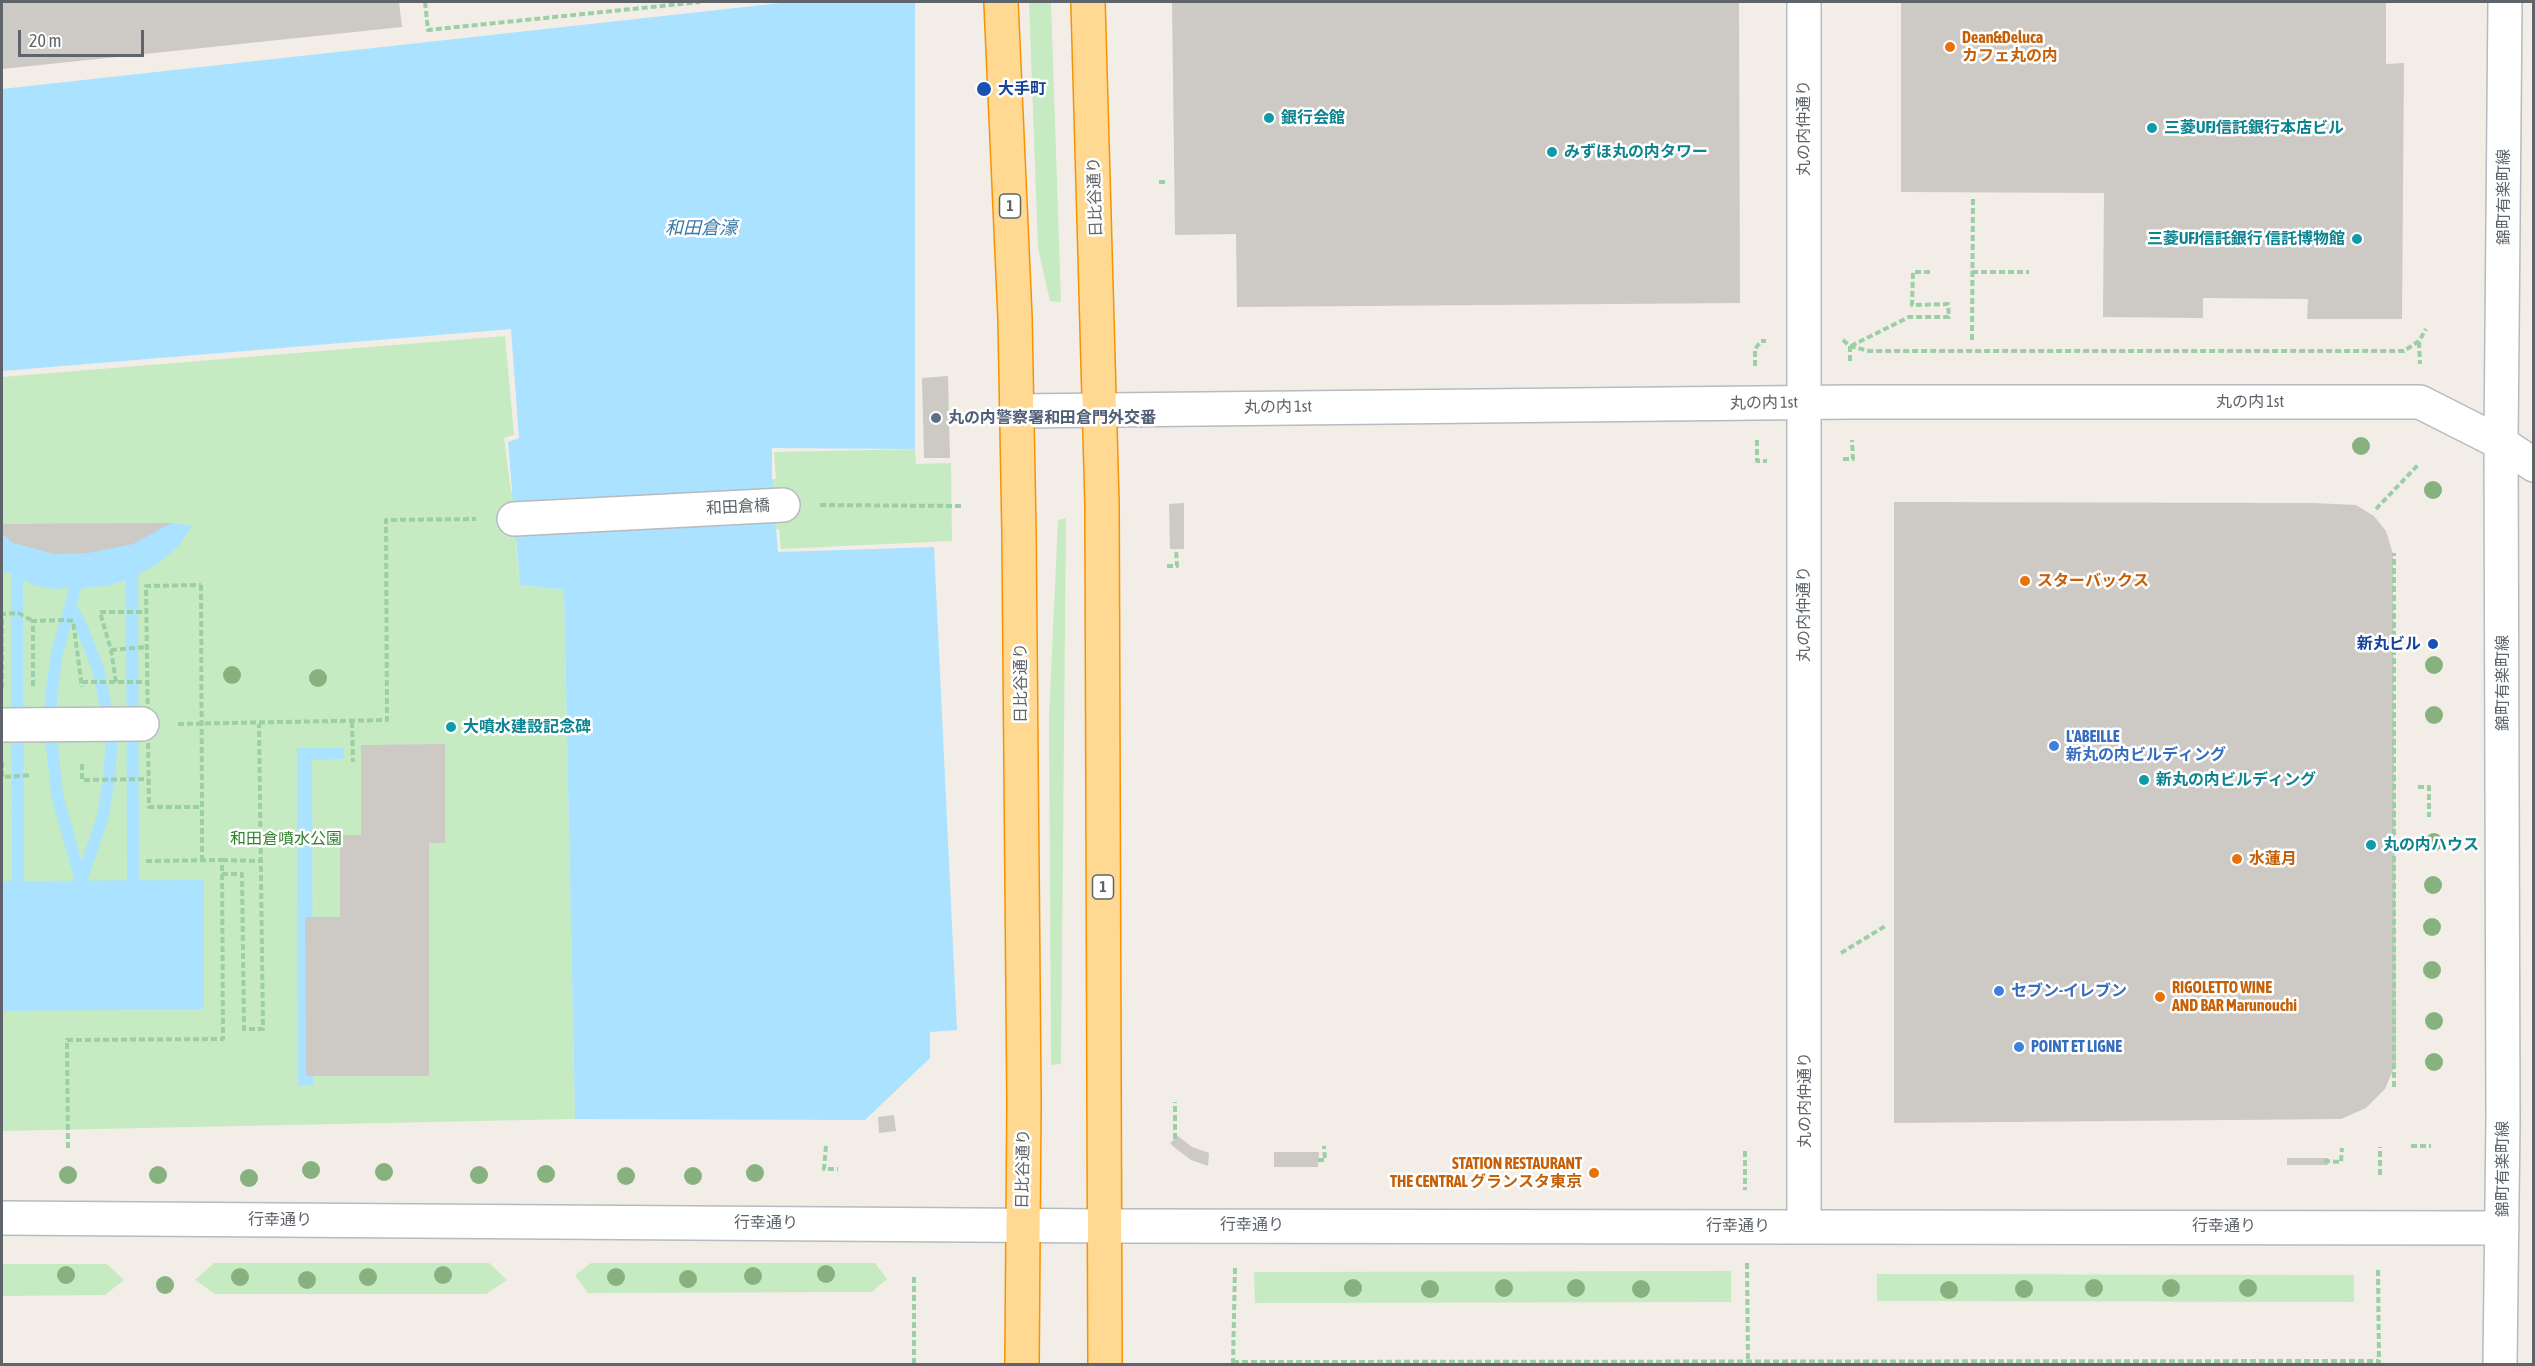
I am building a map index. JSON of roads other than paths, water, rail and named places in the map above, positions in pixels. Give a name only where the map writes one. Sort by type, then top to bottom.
[{"type":"highway","name":"日比谷通り","points":[[1001,2],[1015,318],[1020,532],[1023,1365]]},
{"type":"highway","name":"日比谷通り","points":[[1088,2],[1100,410],[1105,1365]]},
{"type":"main road","name":"丸の内仲通り","points":[[1803,2],[1804,1226]]},
{"type":"main road","name":"錦町有楽町線","points":[[2500,1365],[2502,1228],[2501,443],[2505,2]]},
{"type":"main road","name":"丸の内 1st","points":[[1016,411],[1804,402],[2420,402],[2501,443],[2534,465]]},
{"type":"main road","name":"和田倉橋","points":[[514,519],[783,505]]},
{"type":"main road","points":[[2,725],[121,724]]},
{"type":"main road","name":"行幸通り","points":[[2,1218],[1105,1226],[2502,1228]]},
{"type":"water","name":"和田倉濠","points":[[790,2],[915,2],[915,449],[772,448],[772,477],[778,552],[934,547],[957,1030],[930,1032],[930,1058],[865,1120],[575,1119],[564,590],[520,585],[508,442],[519,438],[511,329],[2,371],[2,89]]},
{"type":"water","points":[[171,523],[192,526],[178,547],[157,564],[132,578],[106,586],[55,589],[36,586],[2,570],[2,524]]},
{"type":"water","points":[[297,748],[344,748],[344,759],[312,760],[313,1085],[298,1086]]},
{"type":"water","points":[[204,880],[204,1009],[2,1011],[2,881]]},
{"type":"waterway","points":[[132,578],[133,880]]},
{"type":"waterway","points":[[17,579],[18,881]]},
{"type":"waterway","points":[[75,589],[57,653],[51,696],[51,736],[57,795],[81,881]]},
{"type":"waterway","points":[[70,607],[80,623],[98,669],[112,737],[109,780],[102,820],[81,881]]},
{"type":"place","name":"Dean&Deluca カフェ丸の内","points":[[1950,47]]},
{"type":"place","name":"大手町","points":[[984,89]]},
{"type":"place","name":"銀行会館","points":[[1269,118]]},
{"type":"place","name":"三菱UFJ信託銀行本店ビル","points":[[2152,128]]},
{"type":"place","name":"みずほ丸の内タワー","points":[[1552,152]]},
{"type":"place","name":"三菱UFJ信託銀行 信託博物館","points":[[2357,239]]},
{"type":"place","name":"丸の内警察署和田倉門外交番","points":[[936,418]]},
{"type":"place","name":"スターバックス","points":[[2025,581]]},
{"type":"place","name":"新丸ビル","points":[[2433,644]]},
{"type":"place","name":"大噴水建設記念碑","points":[[451,727]]},
{"type":"place","name":"L'ABEILLE 新丸の内ビルディング","points":[[2054,746]]},
{"type":"place","name":"新丸の内ビルディング","points":[[2144,780]]},
{"type":"place","name":"丸の内ハウス","points":[[2371,845]]},
{"type":"place","name":"水蓮月","points":[[2237,859]]},
{"type":"place","name":"セブン-イレブン","points":[[1999,991]]},
{"type":"place","name":"RIGOLETTO WINE AND BAR Marunouchi","points":[[2160,997]]},
{"type":"place","name":"POINT ET LIGNE","points":[[2019,1047]]},
{"type":"place","name":"STATION RESTAURANT THE CENTRAL グランスタ東京","points":[[1594,1173]]},
{"type":"park label","name":"和田倉噴水公園","points":[[286,839]]}]
